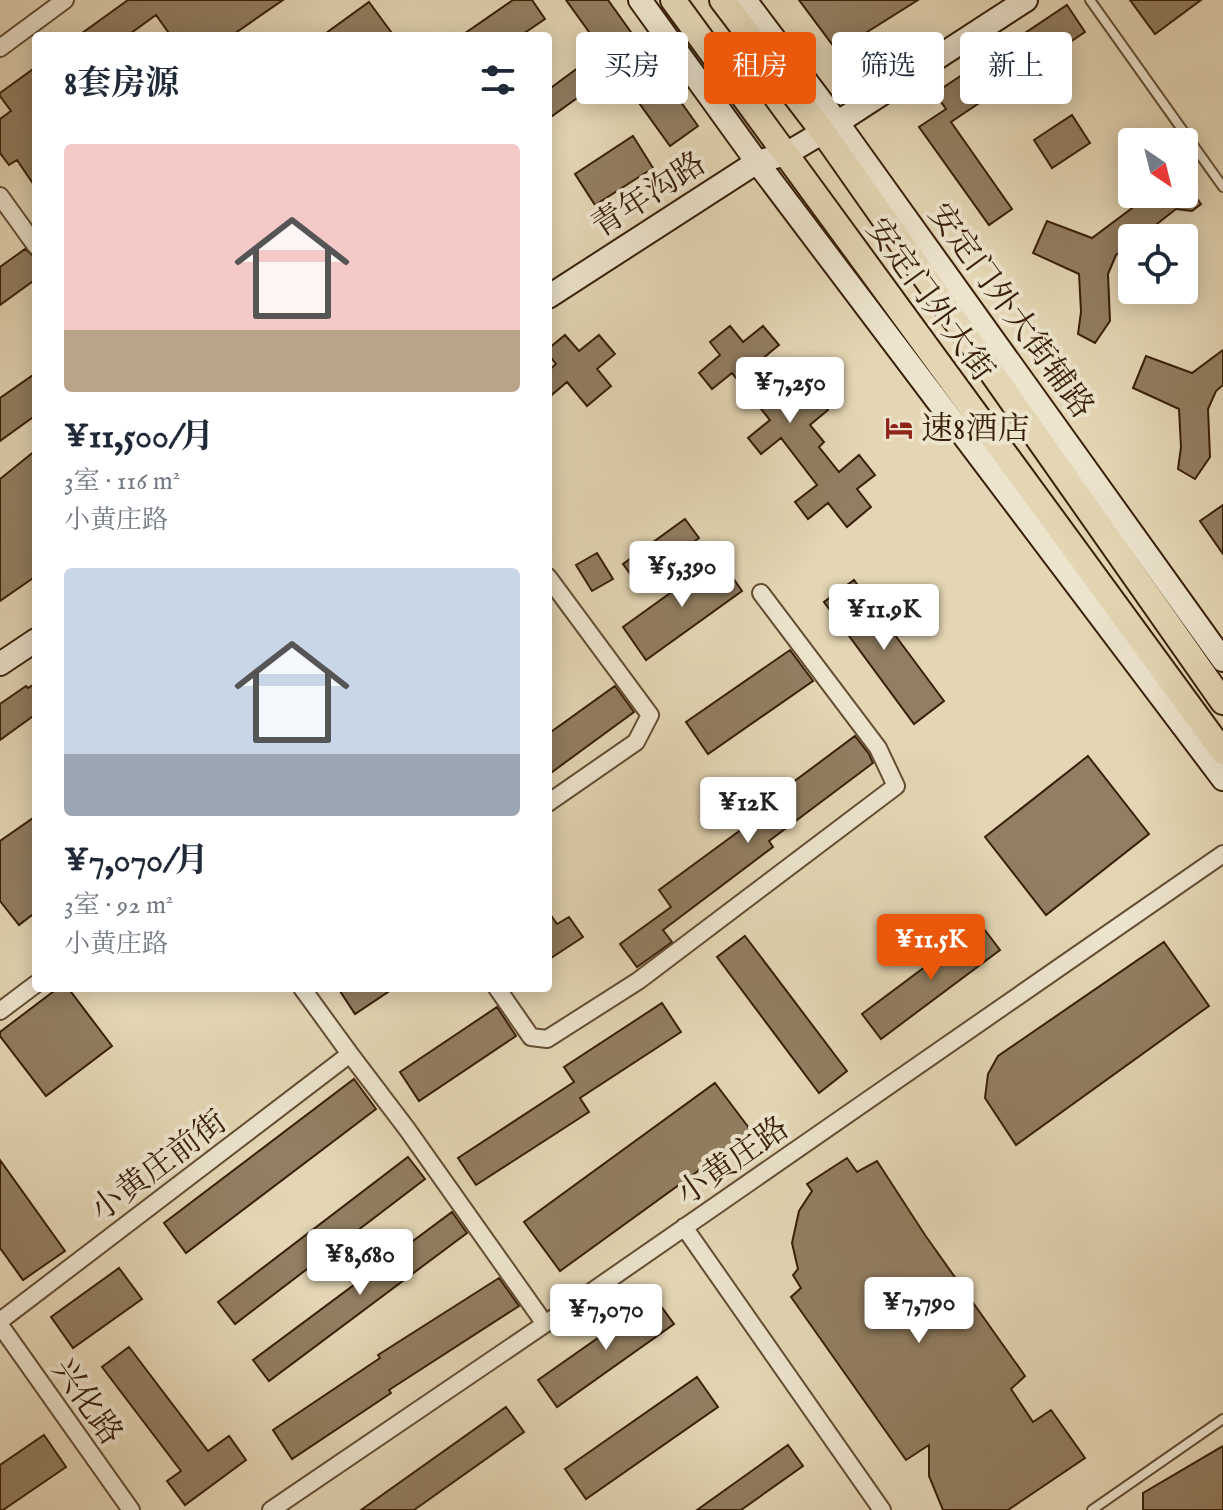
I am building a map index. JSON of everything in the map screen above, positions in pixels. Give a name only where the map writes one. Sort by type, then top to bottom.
[{"type":"main road","name":"安定门外大街","points":[[673,0],[1223,752]]},
{"type":"main road","name":"安定门外大街","points":[[722,0],[830,127],[1223,702]]},
{"type":"street","points":[[0,48],[65,0]]},
{"type":"street","points":[[640,0],[663,32]]},
{"type":"street","name":"安定门外大街辅路","points":[[745,0],[830,127],[1223,660]]},
{"type":"street","name":"青年沟路","points":[[552,294],[757,162],[786,154],[830,127],[1026,0]]},
{"type":"street","points":[[688,35],[689,21]]},
{"type":"street","points":[[688,66],[757,162],[1223,779]]},
{"type":"street","points":[[0,196],[32,240]]},
{"type":"street","points":[[552,582],[650,715],[636,742],[552,800]]},
{"type":"street","points":[[500,992],[531,1037],[547,1039],[638,981],[896,786],[878,748],[761,593]]},
{"type":"street","points":[[0,664],[32,643]]},
{"type":"street","name":"小黄庄路","points":[[271,1510],[1223,854]]},
{"type":"street","points":[[0,1011],[32,987]]},
{"type":"street","points":[[303,992],[407,1129],[545,1324]]},
{"type":"street","name":"小黄庄前街","points":[[0,1323],[350,1054]]},
{"type":"street","points":[[684,1227],[882,1510]]},
{"type":"street","name":"兴化路","points":[[0,1323],[131,1510]]},
{"type":"lane","points":[[1090,0],[1223,187]]},
{"type":"lane","points":[[1092,1510],[1223,1419]]},
{"type":"building","points":[[128,0],[283,0],[237,32],[168,32],[156,15],[133,32],[84,32]]},
{"type":"building","points":[[513,0],[532,0],[545,19],[526,32],[467,32]]},
{"type":"building","points":[[566,0],[608,0],[631,32],[589,32]]},
{"type":"building","points":[[799,0],[918,0],[867,32],[832,32],[832,44]]},
{"type":"building","points":[[1130,0],[1201,0],[1155,34]]},
{"type":"building","points":[[369,2],[391,32],[328,32]]},
{"type":"building","points":[[1067,5],[1085,32],[1072,41],[1072,32],[1026,32]]},
{"type":"building","points":[[576,69],[576,99],[552,116],[552,87]]},
{"type":"building","points":[[32,70],[32,182],[17,160],[9,165],[0,153],[0,119],[11,111],[0,93]]},
{"type":"building","points":[[960,76],[960,104],[978,104],[951,122],[1012,209],[989,225],[919,127],[946,109],[943,104],[944,87]]},
{"type":"building","points":[[640,104],[682,104],[698,126],[670,146]]},
{"type":"building","points":[[1072,115],[1090,143],[1052,168],[1034,140]]},
{"type":"building","points":[[633,136],[653,168],[595,205],[575,174]]},
{"type":"building","points":[[1132,208],[1196,208],[1192,211],[1176,209],[1157,224],[1118,224],[1118,254],[1108,274],[1110,321],[1095,343],[1078,334],[1081,312],[1079,274],[1033,253],[1047,221],[1092,238]]},
{"type":"building","points":[[25,249],[32,255],[32,282],[0,305],[0,267]]},
{"type":"building","points":[[730,326],[743,342],[763,326],[779,345],[761,360],[775,377],[771,381],[792,407],[812,391],[828,410],[810,425],[824,442],[819,447],[839,472],[859,455],[875,475],[857,489],[871,507],[847,527],[828,503],[808,519],[795,502],[817,485],[781,438],[761,454],[748,438],[770,420],[732,373],[712,389],[699,373],[720,355],[710,342]]},
{"type":"building","points":[[565,335],[579,351],[599,335],[615,354],[597,369],[611,386],[587,406],[567,382],[552,395],[552,368],[556,364],[552,359],[552,346]]},
{"type":"building","points":[[1223,350],[1223,385],[1216,391],[1208,409],[1210,457],[1195,479],[1178,469],[1181,447],[1179,409],[1133,388],[1146,356],[1192,373]]},
{"type":"building","points":[[32,376],[32,418],[0,441],[0,398]]},
{"type":"building","points":[[32,453],[32,579],[0,601],[0,479]]},
{"type":"building","points":[[1223,505],[1223,554],[1200,521]]},
{"type":"building","points":[[685,519],[699,538],[637,583],[623,564]]},
{"type":"building","points":[[597,553],[613,579],[592,591],[576,565]]},
{"type":"building","points":[[719,558],[742,591],[646,660],[623,627]]},
{"type":"building","points":[[854,580],[944,701],[914,724],[824,602]]},
{"type":"building","points":[[790,650],[813,681],[708,754],[686,722]]},
{"type":"building","points":[[26,686],[32,686],[32,717],[0,740],[0,704]]},
{"type":"building","points":[[615,686],[634,712],[552,772],[552,731]]},
{"type":"building","points":[[855,736],[873,763],[769,841],[773,847],[663,930],[672,942],[637,967],[620,944],[671,907],[659,890],[761,815],[757,809]]},
{"type":"building","points":[[1088,756],[1149,834],[1046,915],[985,837]]},
{"type":"building","points":[[32,819],[32,915],[19,925],[0,901],[0,841]]},
{"type":"building","points":[[552,917],[557,924],[569,917],[583,937],[552,957]]},
{"type":"building","points":[[981,925],[1000,950],[881,1039],[862,1014]]},
{"type":"building","points":[[745,936],[847,1071],[819,1093],[717,957]]},
{"type":"building","points":[[1164,942],[1209,1006],[1016,1145],[985,1098],[988,1074],[998,1056]]},
{"type":"building","points":[[53,992],[71,992],[112,1046],[46,1096],[0,1032]]},
{"type":"building","points":[[341,992],[388,992],[355,1014]]},
{"type":"building","points":[[662,1003],[681,1032],[580,1098],[589,1112],[476,1185],[458,1158],[574,1082],[564,1067]]},
{"type":"building","points":[[497,1007],[516,1036],[419,1101],[400,1072]]},
{"type":"building","points":[[354,1079],[376,1109],[186,1253],[164,1223]]},
{"type":"building","points":[[715,1083],[752,1132],[560,1271],[524,1222]]},
{"type":"building","points":[[408,1157],[425,1179],[235,1324],[218,1302]]},
{"type":"building","points":[[847,1158],[857,1172],[877,1161],[925,1235],[1025,1376],[1011,1389],[1033,1422],[1051,1410],[1085,1458],[1008,1510],[943,1510],[929,1476],[929,1445],[906,1460],[791,1297],[801,1288],[793,1275],[798,1269],[792,1243],[799,1211],[812,1191],[807,1184]]},
{"type":"building","points":[[0,1160],[65,1251],[23,1280],[0,1248]]},
{"type":"building","points":[[452,1212],[467,1233],[269,1381],[253,1360]]},
{"type":"building","points":[[119,1268],[142,1299],[73,1348],[51,1317]]},
{"type":"building","points":[[499,1278],[519,1306],[389,1390],[391,1393],[292,1459],[273,1430],[380,1358],[378,1355]]},
{"type":"building","points":[[655,1298],[674,1324],[557,1407],[538,1380]]},
{"type":"building","points":[[129,1347],[208,1451],[229,1436],[246,1460],[185,1505],[167,1481],[181,1471],[102,1367]]},
{"type":"building","points":[[697,1377],[718,1407],[586,1499],[565,1469]]},
{"type":"building","points":[[506,1407],[524,1432],[414,1510],[361,1510]]},
{"type":"building","points":[[44,1435],[66,1467],[0,1510],[0,1465]]},
{"type":"building","points":[[788,1445],[803,1466],[741,1510],[697,1510]]},
{"type":"building","points":[[1223,1446],[1223,1510],[1143,1510],[1143,1493]]},
{"type":"place","name":"速8酒店","points":[[899,428]]}]
